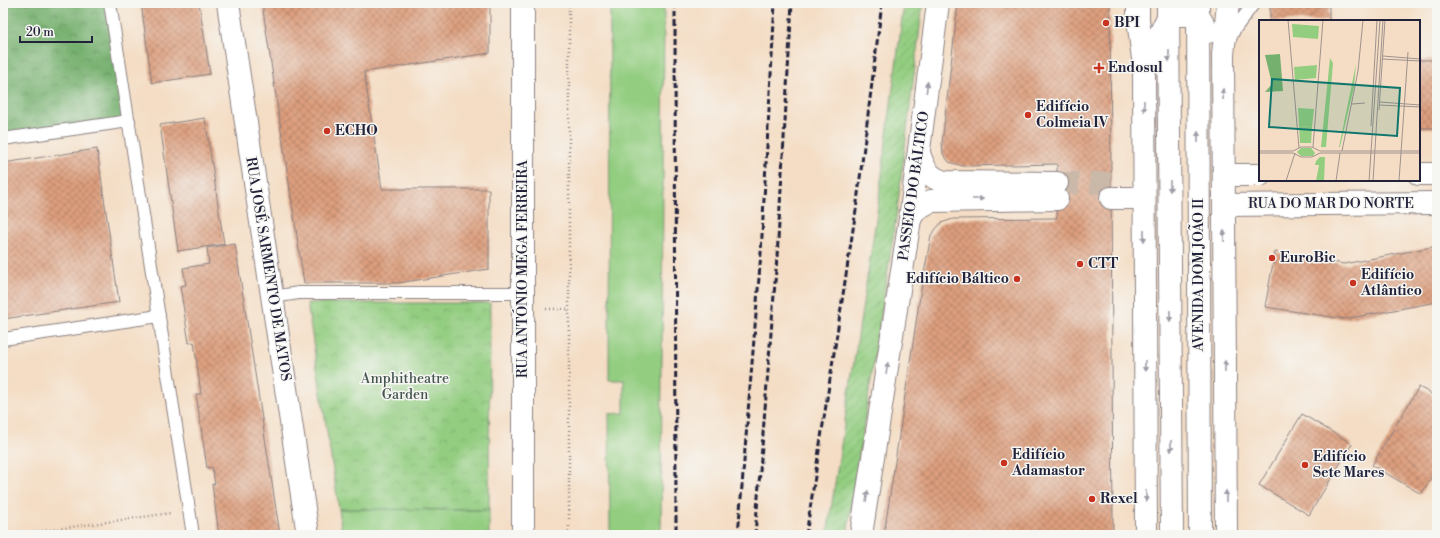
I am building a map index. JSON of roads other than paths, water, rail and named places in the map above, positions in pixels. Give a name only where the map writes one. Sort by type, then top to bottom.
[{"type":"street","name":"RUA JOSÉ SARMENTO DE MATOS","points":[[228,3],[308,535]]},
{"type":"street","name":"RUA ANTÓNIO MEGA FERREIRA","points":[[523,535],[524,3]]},
{"type":"street","name":"PASSEIO DO BÁLTICO","points":[[861,535],[910,219],[938,3]]},
{"type":"street","points":[[1138,3],[1138,19],[1144,67],[1146,535]]},
{"type":"street","name":"AVENIDA DOM JOÃO II","points":[[1226,535],[1223,55],[1228,3]]},
{"type":"street","points":[[1144,67],[1169,9],[1198,9],[1223,55]]},
{"type":"street","name":"AVENIDA DOM JOÃO II","points":[[1169,9],[1172,535]]},
{"type":"street","name":"AVENIDA DOM JOÃO II","points":[[1198,9],[1200,535]]},
{"type":"street","points":[[910,219],[920,207],[931,201],[1057,191],[944,182],[931,176],[926,171],[919,153]]},
{"type":"street","points":[[1420,174],[1437,174]]},
{"type":"street","name":"RUA DO MAR DO NORTE","points":[[1224,175],[1259,175]]},
{"type":"street","points":[[1111,190],[1144,190]]},
{"type":"street","name":"RUA DO MAR DO NORTE","points":[[1224,205],[1437,204]]},
{"type":"lane","points":[[110,3],[193,535]]},
{"type":"lane","points":[[1223,55],[1234,30],[1254,3]]},
{"type":"lane","points":[[3,139],[129,121]]},
{"type":"lane","points":[[272,297],[299,293],[523,293]]},
{"type":"lane","points":[[3,339],[159,316]]},
{"type":"tunnel","points":[[1057,183],[1111,183]]},
{"type":"railway","points":[[675,3],[676,535]]},
{"type":"railway","points":[[738,535],[761,253],[775,3]]},
{"type":"railway","points":[[755,535],[777,257],[792,3]]},
{"type":"railway","points":[[806,535],[856,210],[882,3]]},
{"type":"place","name":"BPI","points":[[1106,23]]},
{"type":"place","name":"Endosul","points":[[1099,68]]},
{"type":"place","name":"Edifício Colmeia IV","points":[[1028,115]]},
{"type":"place","name":"ECHO","points":[[327,131]]},
{"type":"place","name":"EuroBic","points":[[1272,258]]},
{"type":"place","name":"CTT","points":[[1080,264]]},
{"type":"place","name":"Edifício Báltico","points":[[1017,279]]},
{"type":"place","name":"Edifício Atlântico","points":[[1353,283]]},
{"type":"place","name":"Edifício Adamastor","points":[[1004,463]]},
{"type":"place","name":"Edifício Sete Mares","points":[[1305,465]]},
{"type":"place","name":"Rexel","points":[[1092,499]]},
{"type":"park label","name":"Amphitheatre Garden","points":[[405,388]]}]
